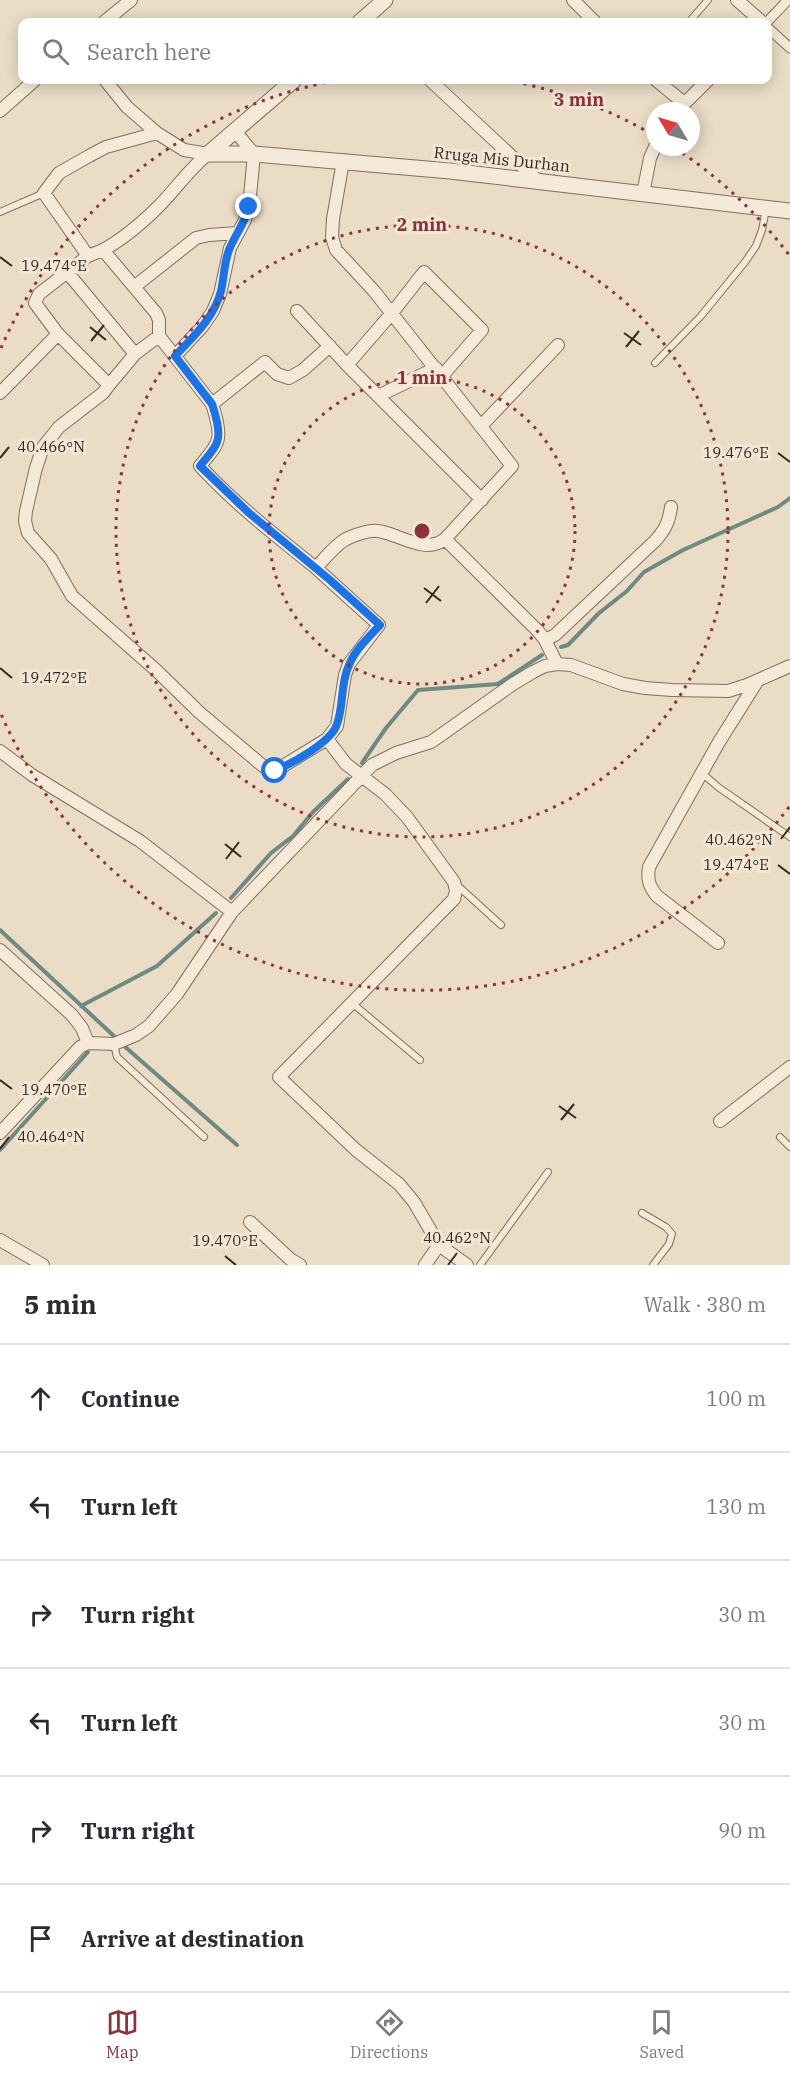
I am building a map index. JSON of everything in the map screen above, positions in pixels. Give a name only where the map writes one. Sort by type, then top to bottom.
[{"type":"street","points":[[109,18],[131,0]]},
{"type":"street","points":[[369,18],[385,0]]},
{"type":"street","points":[[573,0],[591,18]]},
{"type":"street","points":[[737,0],[757,18]]},
{"type":"street","points":[[771,18],[788,0]]},
{"type":"street","points":[[772,32],[790,48]]},
{"type":"street","points":[[0,111],[30,84]]},
{"type":"street","points":[[108,84],[127,107],[157,132],[184,150],[208,154]]},
{"type":"street","points":[[110,385],[58,334],[35,303],[39,294],[88,256],[115,243],[159,207],[194,166],[289,84]]},
{"type":"street","points":[[434,84],[537,180]]},
{"type":"street","points":[[660,84],[676,102]]},
{"type":"street","points":[[686,102],[704,84]]},
{"type":"street","points":[[175,356],[202,327],[213,311],[220,294],[226,260],[237,233],[246,219],[254,154],[235,131]]},
{"type":"street","points":[[88,256],[44,193],[59,173],[89,156],[106,147],[157,132]]},
{"type":"street","name":"Rruga Mis Durhan","points":[[208,154],[254,154],[343,161],[537,180],[790,211]]},
{"type":"street","points":[[643,194],[651,156]]},
{"type":"street","points":[[316,568],[346,539],[367,532],[378,531],[427,545],[440,543],[512,466],[392,314],[336,250],[332,237],[343,161]]},
{"type":"street","points":[[134,287],[196,238],[237,233]]},
{"type":"street","points":[[103,250],[159,320],[159,336],[212,404],[219,436],[217,443],[200,466],[249,513],[380,625],[349,664],[345,675],[337,726],[327,739],[275,771],[263,766],[200,712],[72,596],[51,559],[28,533],[25,521],[26,511],[43,447],[59,427],[110,385],[135,354],[159,336]]},
{"type":"street","points":[[67,272],[135,354]]},
{"type":"street","points":[[347,365],[392,314],[424,272],[482,330],[439,372],[378,396]]},
{"type":"street","points":[[297,311],[347,365],[482,500]]},
{"type":"street","points":[[0,393],[58,334]]},
{"type":"street","points":[[481,426],[558,345]]},
{"type":"street","points":[[212,404],[265,362],[277,374],[289,378],[303,370],[330,346]]},
{"type":"street","points":[[545,640],[555,635],[655,541],[666,529],[670,519],[670,507]]},
{"type":"street","points":[[445,539],[545,640],[557,664]]},
{"type":"street","points":[[0,1133],[70,1057],[87,1043],[114,1044],[136,1035],[149,1026],[177,994],[232,912],[251,890],[297,845],[361,775],[381,759],[431,742],[513,684],[545,666],[571,665],[623,684],[672,690],[729,691],[790,666]]},
{"type":"street","points":[[718,943],[657,896],[650,888],[648,879],[653,860],[719,741],[758,680]]},
{"type":"street","points":[[327,739],[346,764],[385,794],[407,817],[454,882],[456,891],[454,899],[279,1077],[356,1149],[399,1184],[414,1202],[439,1245],[467,1265]]},
{"type":"street","points":[[0,751],[42,782],[140,841],[232,912]]},
{"type":"street","points":[[0,950],[72,1015],[82,1028],[87,1043]]},
{"type":"street","points":[[720,1121],[790,1067]]},
{"type":"street","points":[[250,1222],[290,1259],[300,1265]]},
{"type":"street","points":[[0,1240],[43,1265]]},
{"type":"street","points":[[425,1265],[439,1245]]},
{"type":"lane","points":[[692,18],[708,0]]},
{"type":"lane","points":[[0,212],[44,193]]},
{"type":"lane","points":[[655,363],[701,316],[745,262],[756,246],[766,209]]},
{"type":"lane","points":[[702,773],[718,787],[790,837]]},
{"type":"lane","points":[[454,882],[501,925]]},
{"type":"lane","points":[[352,1003],[420,1060]]},
{"type":"lane","points":[[114,1044],[117,1057],[204,1137]]},
{"type":"lane","points":[[780,1137],[790,1147]]},
{"type":"lane","points":[[480,1265],[549,1172]]},
{"type":"lane","points":[[642,1213],[666,1227],[672,1234],[669,1244],[653,1265]]},
{"type":"waterway","points":[[561,647],[568,645],[599,613],[627,591],[644,572],[683,550],[778,507],[790,498]]},
{"type":"waterway","points":[[362,763],[386,728],[418,690],[498,684],[542,655]]},
{"type":"waterway","points":[[231,898],[271,853],[293,836],[313,812],[348,779]]},
{"type":"waterway","points":[[81,1006],[157,966],[216,913]]},
{"type":"waterway","points":[[0,930],[115,1037]]},
{"type":"waterway","points":[[123,1045],[237,1145]]},
{"type":"waterway","points":[[0,1150],[88,1052]]},
{"type":"route","points":[[249,207],[246,219],[230,248],[220,294],[213,311],[202,327],[175,356],[212,404],[214,410],[219,436],[217,443],[200,466],[249,513],[380,625],[349,664],[345,675],[337,726],[327,739],[275,771]]}]
